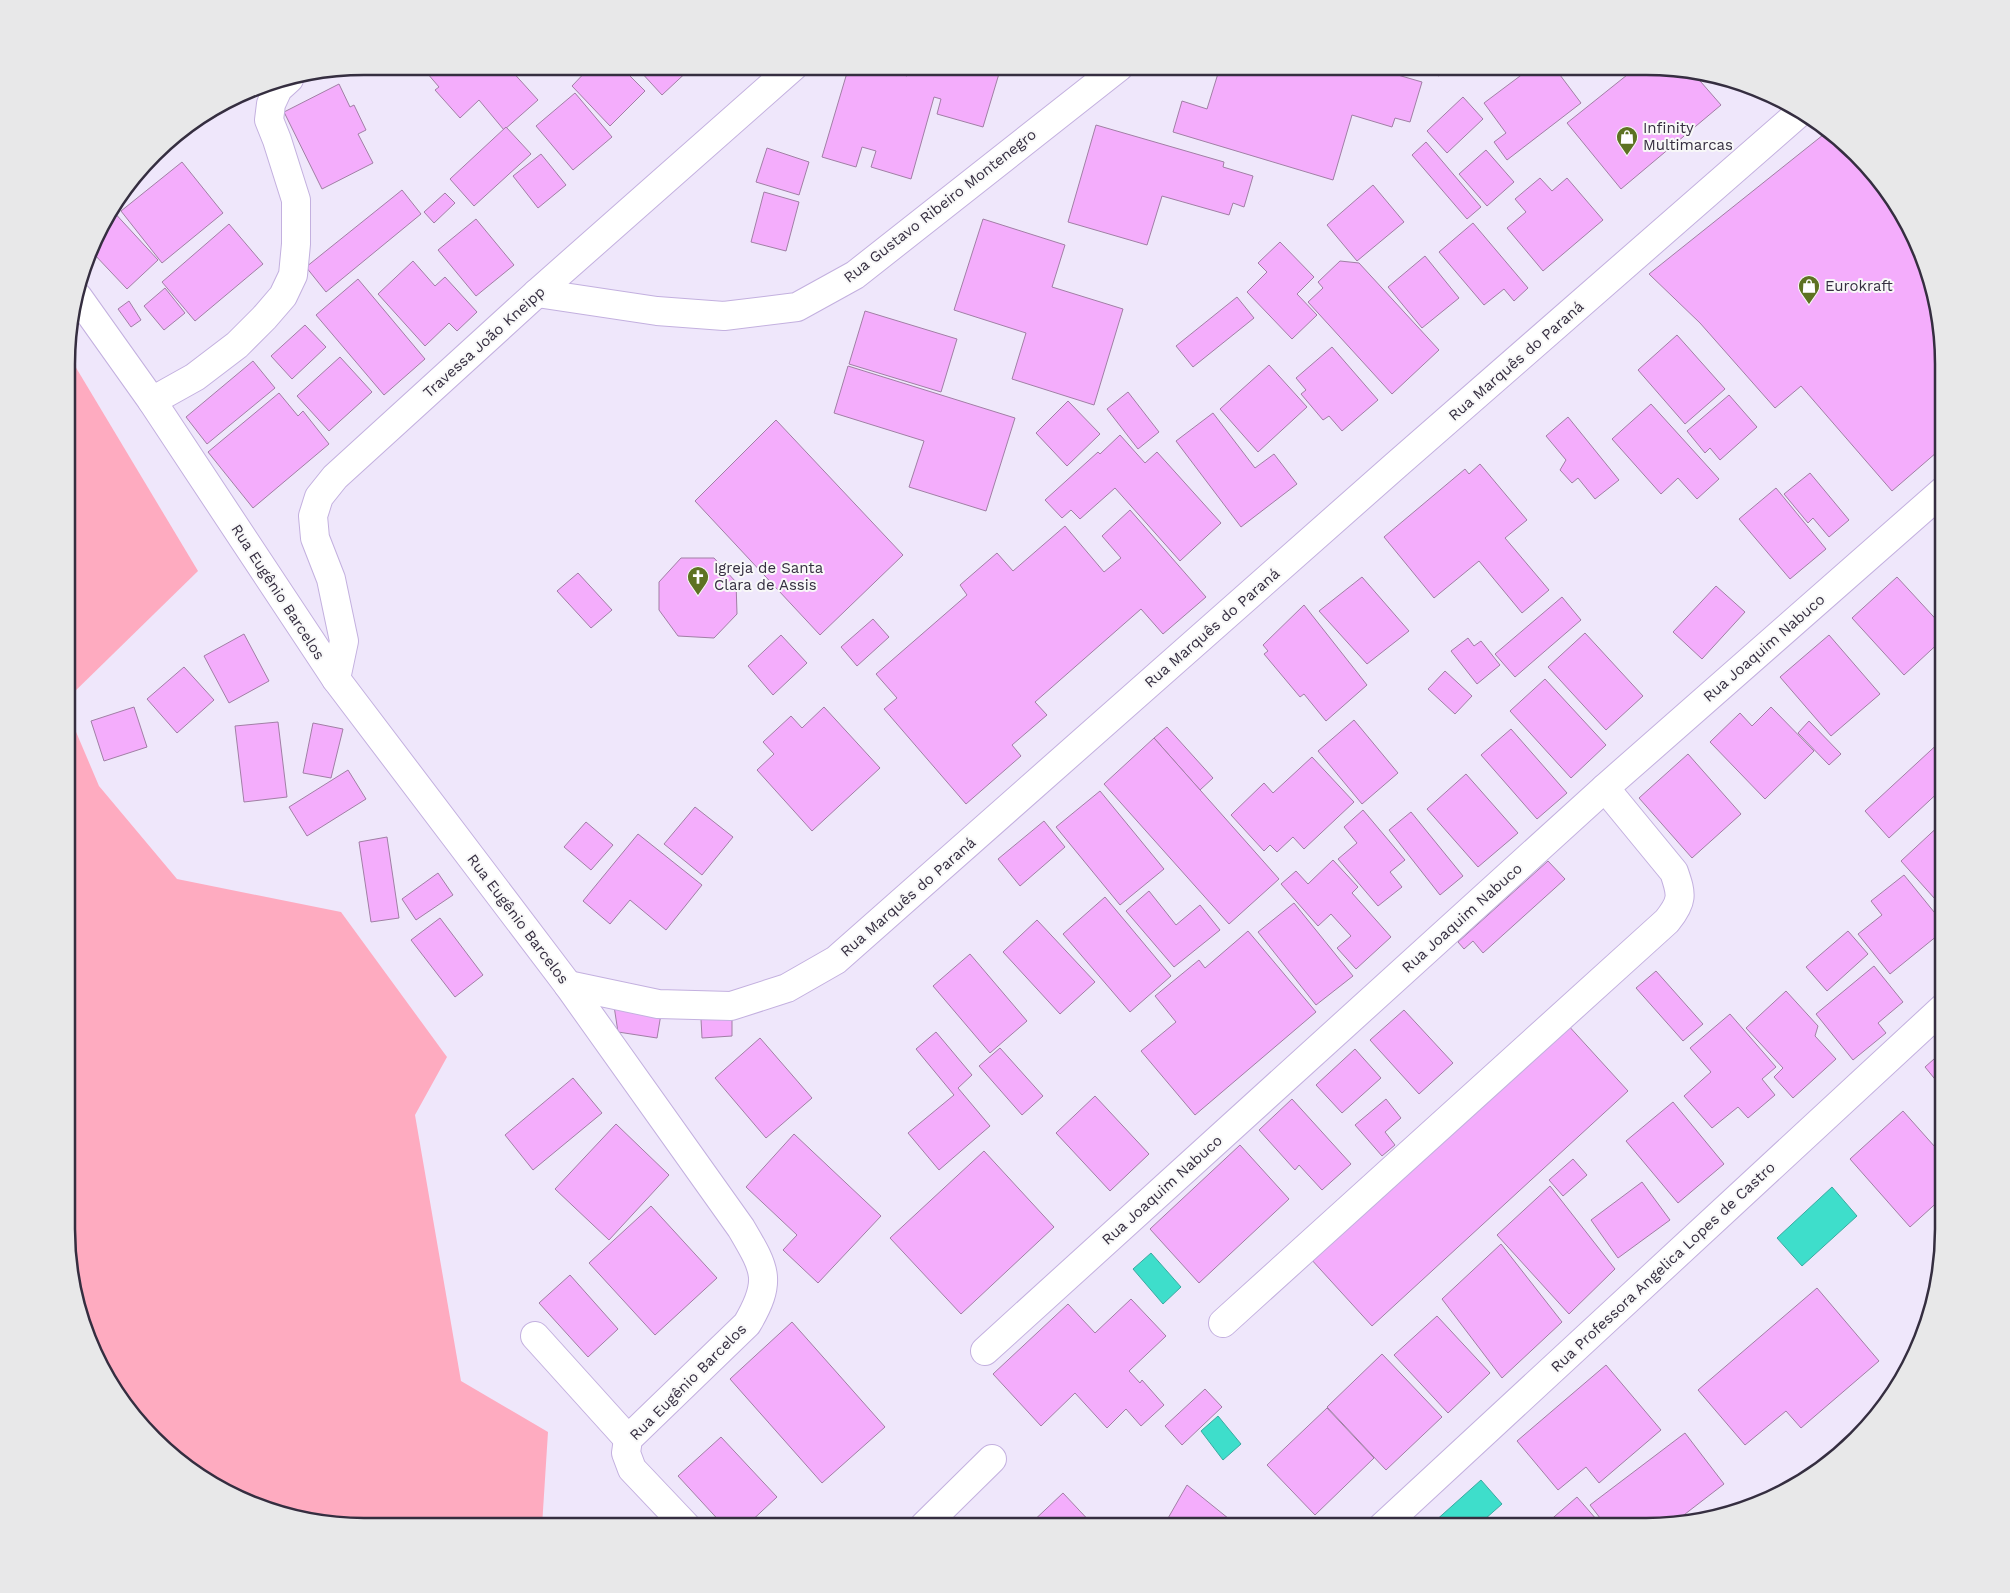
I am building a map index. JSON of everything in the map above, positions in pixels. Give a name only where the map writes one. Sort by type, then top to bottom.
[{"type":"street","name":"Travessa João Kneipp","points":[[336,679],[344,641],[331,580],[314,538],[313,516],[319,497],[335,477],[538,293],[784,75]]},
{"type":"street","name":"Rua Gustavo Ribeiro Montenegro","points":[[538,293],[637,309],[724,316],[797,307],[856,275],[1109,75]]},
{"type":"street","points":[[152,401],[195,378],[237,345],[284,296],[293,275],[296,244],[296,200],[269,120],[271,104],[279,88]]},
{"type":"street","name":"Rua Marquês do Paraná","points":[[568,985],[658,1004],[731,1006],[787,988],[836,960],[1380,479],[1795,116]]},
{"type":"street","name":"Rua Eugênio Barcelos","points":[[82,303],[152,401],[336,679],[568,985],[741,1228],[761,1263],[764,1285],[758,1306],[747,1324],[628,1439],[626,1454],[632,1469],[678,1518]]},
{"type":"street","name":"Rua Joaquim Nabuco","points":[[985,1351],[1605,788],[1935,498]]},
{"type":"street","points":[[1223,1323],[1667,921],[1678,907],[1679,888],[1674,872],[1605,788]]},
{"type":"street","name":"Rua Professora Angelica Lopes de Castro","points":[[1392,1518],[1935,1015]]},
{"type":"street","points":[[535,1336],[628,1439]]},
{"type":"street","points":[[932,1518],[992,1459]]},
{"type":"shaded area","points":[[75,366],[198,571],[75,691]]},
{"type":"shaded area","points":[[75,729],[99,786],[177,879],[341,912],[447,1057],[415,1115],[461,1381],[548,1432],[543,1518],[364,1518],[326,1516],[271,1503],[219,1479],[173,1446],[147,1420],[124,1390],[105,1357],[90,1322],[77,1267],[75,1229]]},
{"type":"shaded area","points":[[1832,1187],[1857,1216],[1802,1266],[1777,1238]]},
{"type":"shaded area","points":[[1151,1253],[1181,1287],[1163,1304],[1133,1269]]},
{"type":"shaded area","points":[[1218,1416],[1241,1444],[1223,1460],[1201,1431]]},
{"type":"shaded area","points":[[1481,1480],[1502,1504],[1486,1518],[1439,1518]]},
{"type":"building","points":[[429,75],[515,75],[538,100],[504,130],[479,100],[460,118],[435,90],[439,87]]},
{"type":"building","points":[[582,75],[629,75],[645,91],[610,126],[572,86]]},
{"type":"building","points":[[644,75],[683,75],[662,95]]},
{"type":"building","points":[[846,75],[999,75],[983,127],[937,114],[941,99],[934,97],[911,179],[871,167],[876,151],[862,147],[856,167],[822,157]]},
{"type":"building","points":[[1218,75],[1398,75],[1422,82],[1410,122],[1395,118],[1392,127],[1352,115],[1333,180],[1173,132],[1182,101],[1207,109]]},
{"type":"building","points":[[1521,75],[1560,75],[1581,103],[1507,160],[1494,142],[1506,133],[1484,103]]},
{"type":"building","name":"Infinity Multimarcas","points":[[1627,75],[1684,77],[1699,80],[1721,105],[1621,189],[1567,123]]},
{"type":"building","points":[[339,84],[350,107],[354,105],[366,130],[358,134],[373,163],[322,189],[284,112]]},
{"type":"building","points":[[575,93],[612,137],[573,170],[536,126]]},
{"type":"building","points":[[1463,97],[1483,119],[1447,153],[1427,131]]},
{"type":"building","points":[[1096,125],[1224,162],[1223,167],[1253,176],[1244,207],[1233,203],[1229,215],[1162,196],[1147,245],[1068,222]]},
{"type":"building","points":[[506,127],[531,154],[474,206],[450,179]]},
{"type":"building","name":"Eurokraft","points":[[1822,135],[1863,173],[1886,203],[1905,236],[1920,271],[1933,326],[1935,454],[1892,491],[1801,386],[1775,408],[1700,323],[1649,274]]},
{"type":"building","points":[[1426,142],[1481,207],[1467,219],[1412,155]]},
{"type":"building","points":[[767,148],[809,162],[799,195],[756,182]]},
{"type":"building","points":[[1486,150],[1514,182],[1487,206],[1459,174]]},
{"type":"building","points":[[541,154],[566,185],[538,208],[513,176]]},
{"type":"building","points":[[182,162],[223,213],[162,263],[121,211]]},
{"type":"building","points":[[1540,178],[1552,191],[1567,178],[1603,220],[1543,271],[1507,228],[1526,212],[1515,199]]},
{"type":"building","points":[[1373,185],[1404,222],[1357,261],[1327,225]]},
{"type":"building","points":[[402,190],[421,214],[326,292],[306,267]]},
{"type":"building","points":[[764,192],[799,202],[786,251],[751,242]]},
{"type":"building","points":[[445,193],[455,203],[434,223],[424,212]]},
{"type":"building","points":[[117,215],[158,260],[127,289],[96,256]]},
{"type":"building","points":[[476,219],[514,265],[476,296],[438,250]]},
{"type":"building","points":[[983,219],[1065,245],[1052,287],[1123,309],[1094,405],[1012,379],[1026,333],[954,310]]},
{"type":"building","points":[[1473,223],[1528,288],[1514,301],[1504,289],[1484,305],[1439,252]]},
{"type":"building","points":[[229,224],[263,264],[195,321],[162,282]]},
{"type":"building","points":[[1280,242],[1314,277],[1297,294],[1317,315],[1292,339],[1247,292],[1267,272],[1258,263]]},
{"type":"building","points":[[1425,256],[1459,298],[1422,328],[1388,287]]},
{"type":"building","points":[[413,261],[435,286],[445,277],[477,312],[457,331],[449,323],[425,346],[378,294]]},
{"type":"building","points":[[1340,261],[1359,263],[1439,350],[1392,394],[1308,302],[1323,288],[1318,282]]},
{"type":"building","points":[[358,279],[425,359],[384,395],[316,315]]},
{"type":"building","points":[[165,288],[185,313],[164,330],[144,306]]},
{"type":"building","points":[[1237,297],[1254,318],[1193,367],[1176,346]]},
{"type":"building","points":[[129,301],[141,320],[131,327],[118,309]]},
{"type":"building","points":[[865,311],[957,339],[941,392],[849,364]]},
{"type":"building","points":[[305,325],[326,347],[292,379],[271,356]]},
{"type":"building","points":[[1677,335],[1725,389],[1685,424],[1638,370]]},
{"type":"building","points":[[1332,347],[1378,400],[1342,431],[1329,416],[1323,420],[1301,394],[1306,390],[1296,378]]},
{"type":"building","points":[[340,357],[372,392],[329,431],[297,396]]},
{"type":"building","points":[[253,361],[275,388],[207,444],[186,417]]},
{"type":"building","points":[[1269,365],[1307,407],[1258,452],[1220,409]]},
{"type":"building","points":[[848,366],[1015,418],[986,511],[909,487],[924,441],[834,413]]},
{"type":"building","points":[[1128,392],[1159,432],[1138,449],[1107,409]]},
{"type":"building","points":[[279,393],[298,416],[303,411],[329,444],[253,508],[208,452]]},
{"type":"building","points":[[1729,395],[1757,427],[1720,460],[1710,448],[1705,453],[1687,431]]},
{"type":"building","points":[[1068,401],[1100,434],[1067,466],[1036,433]]},
{"type":"building","points":[[1651,404],[1719,479],[1697,499],[1678,478],[1661,494],[1612,439]]},
{"type":"building","points":[[1213,413],[1255,468],[1274,454],[1297,484],[1241,527],[1176,441]]},
{"type":"building","points":[[1568,417],[1619,480],[1595,499],[1578,478],[1572,483],[1560,470],[1566,460],[1546,436]]},
{"type":"building","points":[[776,420],[903,555],[820,635],[695,501]]},
{"type":"building","points":[[1120,435],[1145,463],[1157,452],[1221,523],[1180,561],[1115,488],[1080,519],[1071,510],[1062,518],[1045,500],[1098,452],[1100,454]]},
{"type":"building","points":[[1480,464],[1527,520],[1505,538],[1549,590],[1522,613],[1479,561],[1434,598],[1384,537],[1465,469],[1469,474]]},
{"type":"building","points":[[1810,473],[1849,520],[1829,537],[1813,518],[1808,523],[1784,494]]},
{"type":"building","points":[[1776,488],[1826,549],[1790,579],[1739,519]]},
{"type":"building","points":[[1130,510],[1206,597],[1163,634],[1141,609],[1035,702],[1047,715],[1012,745],[1021,756],[966,804],[884,709],[897,698],[876,674],[967,595],[960,585],[997,553],[1013,571],[1065,526],[1104,572],[1121,558],[1102,536]]},
{"type":"building","name":"Igreja de Santa Clara de Assis","points":[[681,558],[714,558],[736,582],[737,614],[714,638],[678,636],[659,610],[659,582]]},
{"type":"building","points":[[578,573],[612,610],[591,628],[557,591]]},
{"type":"building","points":[[1362,577],[1409,631],[1367,664],[1319,611]]},
{"type":"building","points":[[1897,577],[1935,618],[1935,646],[1904,675],[1852,618]]},
{"type":"building","points":[[1716,586],[1745,612],[1702,659],[1673,632]]},
{"type":"building","points":[[1562,597],[1581,620],[1515,677],[1495,654]]},
{"type":"building","points":[[1304,605],[1367,685],[1326,721],[1304,694],[1300,697],[1264,654],[1268,651],[1263,645]]},
{"type":"building","points":[[873,619],[889,637],[857,666],[841,647]]},
{"type":"building","points":[[1585,633],[1643,696],[1606,730],[1548,667]]},
{"type":"building","points":[[244,634],[269,681],[229,703],[204,656]]},
{"type":"building","points":[[781,635],[807,663],[773,695],[748,666]]},
{"type":"building","points":[[1829,635],[1880,694],[1831,736],[1780,677]]},
{"type":"building","points":[[1468,638],[1474,646],[1481,641],[1500,665],[1477,684],[1451,651]]},
{"type":"building","points":[[184,667],[214,700],[177,733],[147,699]]},
{"type":"building","points":[[1445,671],[1472,696],[1455,714],[1428,689]]},
{"type":"building","points":[[1545,679],[1606,745],[1571,778],[1510,711]]},
{"type":"building","points":[[134,707],[147,747],[104,761],[91,721]]},
{"type":"building","points":[[824,707],[880,768],[812,831],[757,770],[774,754],[763,742],[791,716],[802,728]]},
{"type":"building","points":[[1771,707],[1814,751],[1765,799],[1710,742],[1740,713],[1752,726]]},
{"type":"building","points":[[1354,720],[1398,773],[1362,804],[1318,751]]},
{"type":"building","points":[[1809,721],[1841,754],[1829,765],[1798,733]]},
{"type":"building","points":[[278,722],[287,797],[244,802],[235,726]]},
{"type":"building","points":[[313,723],[343,729],[331,778],[303,773]]},
{"type":"building","points":[[1167,727],[1213,778],[1200,790],[1154,738]]},
{"type":"building","points":[[1511,729],[1567,793],[1537,819],[1481,755]]},
{"type":"building","points":[[1154,738],[1279,879],[1229,924],[1104,784]]},
{"type":"building","points":[[1935,746],[1935,795],[1889,838],[1865,811]]},
{"type":"building","points":[[1688,754],[1741,814],[1692,858],[1639,798]]},
{"type":"building","points":[[1312,757],[1354,802],[1304,849],[1293,837],[1277,852],[1270,845],[1264,851],[1231,815],[1264,783],[1273,793]]},
{"type":"building","points":[[348,770],[366,799],[307,836],[289,807]]},
{"type":"building","points":[[1466,774],[1518,833],[1478,867],[1427,809]]},
{"type":"building","points":[[1100,791],[1164,869],[1120,905],[1056,827]]},
{"type":"building","points":[[695,807],[733,837],[702,875],[664,844]]},
{"type":"building","points":[[1363,810],[1405,860],[1390,872],[1402,887],[1378,906],[1338,859],[1357,843],[1344,827]]},
{"type":"building","points":[[1411,812],[1463,876],[1440,895],[1389,830]]},
{"type":"building","points":[[1044,821],[1065,847],[1020,886],[998,859]]},
{"type":"building","points":[[586,822],[613,845],[591,870],[564,847]]},
{"type":"building","points":[[1935,829],[1935,899],[1901,861]]},
{"type":"building","points":[[638,834],[702,885],[666,930],[630,900],[610,924],[583,901]]},
{"type":"building","points":[[387,837],[399,918],[371,922],[359,842]]},
{"type":"building","points":[[1333,860],[1358,887],[1352,893],[1391,937],[1356,969],[1337,948],[1351,936],[1331,914],[1318,926],[1281,884],[1296,871],[1308,884]]},
{"type":"building","points":[[1548,861],[1565,879],[1483,953],[1473,941],[1464,949],[1458,942]]},
{"type":"building","points":[[438,873],[453,895],[416,920],[402,899]]},
{"type":"building","points":[[1904,875],[1935,913],[1935,937],[1890,974],[1858,934],[1882,915],[1871,901]]},
{"type":"building","points":[[1149,891],[1176,925],[1200,905],[1220,930],[1174,967],[1126,911]]},
{"type":"building","points":[[1105,897],[1171,976],[1130,1012],[1063,934]]},
{"type":"building","points":[[1294,903],[1353,976],[1316,1005],[1258,932]]},
{"type":"building","points":[[440,918],[483,975],[455,997],[411,940]]},
{"type":"building","points":[[1037,920],[1095,982],[1060,1014],[1003,952]]},
{"type":"building","points":[[1248,931],[1316,1012],[1195,1115],[1141,1051],[1176,1022],[1155,996],[1199,960],[1205,968]]},
{"type":"building","points":[[1848,931],[1868,954],[1827,991],[1806,967]]},
{"type":"building","points":[[970,954],[1027,1021],[990,1053],[933,986]]},
{"type":"building","points":[[1874,966],[1903,1002],[1878,1023],[1886,1033],[1853,1060],[1816,1014]]},
{"type":"building","points":[[1656,971],[1703,1024],[1683,1041],[1636,988]]},
{"type":"building","points":[[1786,991],[1818,1026],[1815,1036],[1836,1059],[1793,1098],[1774,1077],[1783,1068],[1746,1028]]},
{"type":"building","points":[[614,1006],[661,1014],[657,1038],[618,1032]]},
{"type":"building","points":[[1404,1010],[1453,1063],[1419,1094],[1370,1040]]},
{"type":"building","points":[[1730,1014],[1776,1067],[1762,1079],[1775,1095],[1748,1118],[1738,1107],[1712,1128],[1684,1096],[1711,1072],[1690,1048]]},
{"type":"building","points":[[732,1018],[732,1036],[702,1038],[701,1019]]},
{"type":"building","points":[[1566,1023],[1628,1091],[1372,1326],[1310,1258]]},
{"type":"building","points":[[936,1032],[972,1075],[958,1088],[990,1126],[939,1170],[908,1133],[954,1095],[916,1049]]},
{"type":"building","points":[[760,1038],[812,1098],[766,1138],[715,1078]]},
{"type":"building","points":[[1000,1048],[1043,1096],[1022,1115],[979,1066]]},
{"type":"building","points":[[1355,1049],[1381,1078],[1342,1113],[1316,1085]]},
{"type":"building","points":[[1935,1058],[1935,1079],[1925,1067]]},
{"type":"building","points":[[573,1078],[602,1113],[533,1170],[505,1135]]},
{"type":"building","points":[[1095,1096],[1149,1154],[1110,1191],[1056,1133]]},
{"type":"building","points":[[1292,1099],[1351,1164],[1322,1190],[1299,1165],[1295,1170],[1259,1130]]},
{"type":"building","points":[[1386,1099],[1401,1118],[1385,1132],[1395,1145],[1382,1156],[1355,1125]]},
{"type":"building","points":[[1673,1102],[1724,1164],[1678,1203],[1626,1141]]},
{"type":"building","points":[[1903,1111],[1935,1147],[1935,1204],[1910,1227],[1850,1159]]},
{"type":"building","points":[[616,1124],[669,1175],[609,1240],[555,1189]]},
{"type":"building","points":[[794,1134],[881,1216],[818,1283],[783,1250],[797,1235],[746,1187]]},
{"type":"building","points":[[1240,1145],[1289,1199],[1199,1283],[1150,1229]]},
{"type":"building","points":[[984,1151],[1054,1227],[961,1314],[890,1238]]},
{"type":"building","points":[[1573,1159],[1587,1175],[1563,1196],[1549,1180]]},
{"type":"building","points":[[1642,1182],[1670,1220],[1618,1258],[1591,1220]]},
{"type":"building","points":[[1550,1186],[1615,1269],[1569,1314],[1497,1235]]},
{"type":"building","points":[[651,1206],[717,1278],[655,1335],[589,1263]]},
{"type":"building","points":[[1501,1244],[1562,1322],[1502,1378],[1442,1299]]},
{"type":"building","points":[[570,1275],[618,1329],[588,1357],[539,1303]]},
{"type":"building","points":[[1817,1288],[1879,1361],[1801,1428],[1786,1411],[1745,1445],[1698,1390]]},
{"type":"building","points":[[1131,1299],[1166,1336],[1129,1371],[1140,1383],[1142,1380],[1164,1405],[1141,1426],[1126,1409],[1107,1428],[1075,1393],[1041,1426],[993,1374],[1068,1304],[1095,1333]]},
{"type":"building","points":[[1437,1316],[1490,1373],[1448,1413],[1394,1355]]},
{"type":"building","points":[[792,1322],[885,1427],[822,1483],[730,1379]]},
{"type":"building","points":[[1382,1354],[1442,1417],[1386,1470],[1327,1407]]},
{"type":"building","points":[[1606,1365],[1661,1430],[1599,1483],[1586,1467],[1558,1490],[1517,1441]]},
{"type":"building","points":[[1205,1389],[1222,1407],[1182,1445],[1165,1426]]},
{"type":"building","points":[[1327,1408],[1374,1458],[1315,1515],[1267,1465]]},
{"type":"building","points":[[1685,1433],[1724,1484],[1682,1516],[1600,1518],[1590,1505]]},
{"type":"building","points":[[721,1437],[777,1497],[755,1518],[717,1518],[678,1476]]},
{"type":"building","points":[[1187,1485],[1228,1518],[1168,1518]]},
{"type":"building","points":[[1063,1493],[1086,1518],[1036,1518]]},
{"type":"building","points":[[1577,1497],[1595,1518],[1553,1518]]},
{"type":"place","name":"Infinity Multimarcas","points":[[1627,156]]},
{"type":"place","name":"Eurokraft","points":[[1809,305]]},
{"type":"place","name":"Igreja de Santa Clara de Assis","points":[[698,596]]}]
